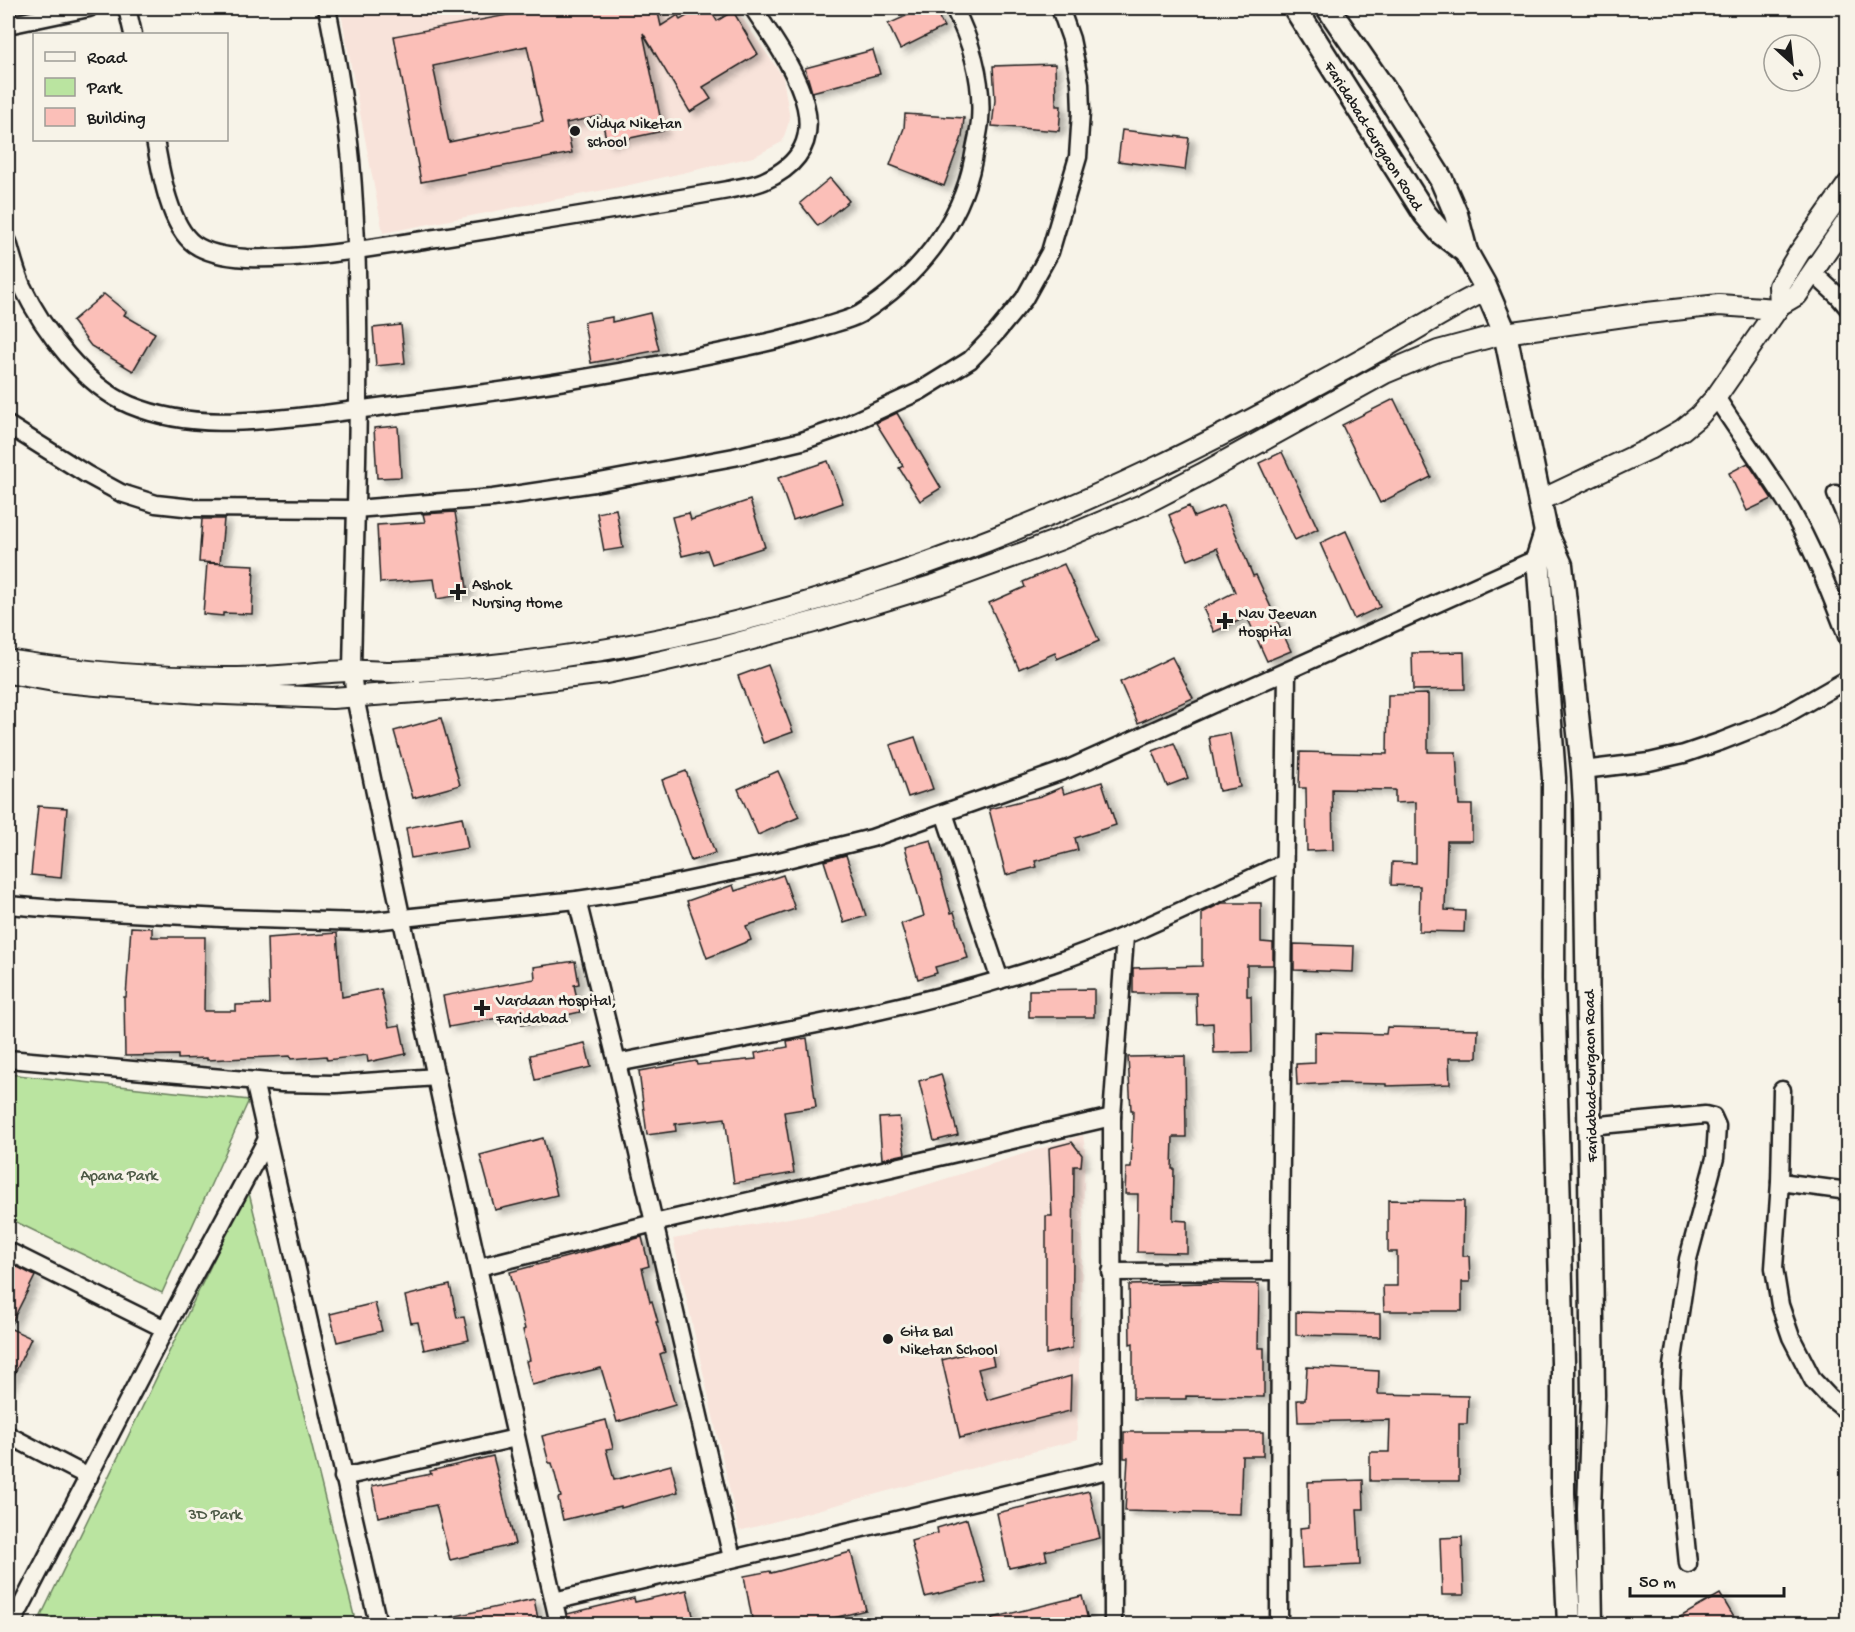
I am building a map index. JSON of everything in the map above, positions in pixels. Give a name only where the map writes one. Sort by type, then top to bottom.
[{"type":"main road","name":"Faridabad-Gurgaon Road","points":[[1295,8],[1425,214],[1442,234],[1466,252]]},
{"type":"main road","name":"Faridabad-Gurgaon Road","points":[[1328,8],[1384,89],[1441,179],[1456,214],[1466,252],[1487,290],[1505,333],[1547,547],[1554,778],[1553,979],[1563,1364],[1563,1493],[1569,1624]]},
{"type":"main road","name":"Faridabad-Gurgaon Road","points":[[1547,547],[1561,565],[1564,583],[1583,770],[1593,1395],[1589,1509],[1591,1624]]},
{"type":"street","points":[[8,25],[90,8]]},
{"type":"street","points":[[127,8],[133,33]]},
{"type":"street","points":[[327,8],[347,126],[352,180],[358,315],[352,671],[355,697],[400,918],[559,1624]]},
{"type":"street","points":[[155,141],[168,199],[176,219],[194,244],[209,251],[247,258],[355,250],[728,190],[763,182],[785,169],[800,152],[808,136],[808,114],[803,94],[786,59],[753,8]]},
{"type":"street","points":[[8,242],[21,284],[38,315],[59,344],[92,380],[110,394],[130,405],[180,420],[212,423],[358,410],[511,390],[680,361],[794,337],[857,316],[915,271],[951,222],[969,180],[980,123],[981,97],[975,59],[954,8]]},
{"type":"street","points":[[8,425],[121,493],[156,504],[193,508],[355,509],[493,498],[594,483],[734,457],[802,441],[842,427],[920,391],[970,360],[1024,299],[1050,252],[1078,157],[1082,112],[1080,83],[1071,39],[1060,8]]},
{"type":"street","points":[[1778,307],[1779,286],[1799,253],[1848,184]]},
{"type":"street","points":[[1539,501],[1649,449],[1682,430],[1699,416],[1716,397],[1778,307],[1797,295],[1848,220]]},
{"type":"street","points":[[1813,273],[1848,308]]},
{"type":"street","points":[[8,660],[108,672],[226,679],[352,671],[431,670],[556,657],[656,640],[817,600],[915,567],[996,536],[1155,468],[1243,424],[1388,345],[1457,304],[1487,290]]},
{"type":"street","points":[[8,673],[54,681],[200,693],[355,697],[487,687],[606,673],[719,648],[814,622],[927,588],[1060,539],[1142,505],[1342,395],[1421,356],[1505,333],[1696,307],[1778,307]]},
{"type":"street","points":[[1716,397],[1794,519],[1848,639]]},
{"type":"street","points":[[1836,494],[1848,522]]},
{"type":"street","points":[[8,905],[222,918],[363,922],[577,900],[638,891],[759,866],[872,838],[1068,769],[1287,671],[1547,547]]},
{"type":"street","points":[[1279,1624],[1279,1271],[1287,671]]},
{"type":"street","points":[[1583,770],[1649,762],[1684,754],[1722,741],[1780,718],[1848,679]]},
{"type":"street","points":[[944,813],[1000,980]]},
{"type":"street","points":[[617,1063],[890,1009],[1000,980],[1125,936],[1284,863]]},
{"type":"street","points":[[577,900],[732,1558]]},
{"type":"street","points":[[1113,1624],[1112,1117],[1125,936]]},
{"type":"street","points":[[8,1059],[254,1081],[336,1084],[437,1077]]},
{"type":"street","points":[[254,1081],[378,1624]]},
{"type":"street","points":[[1782,1090],[1780,1182],[1774,1268],[1780,1305],[1791,1336],[1813,1380],[1848,1412]]},
{"type":"street","points":[[1590,1126],[1705,1115],[1713,1117],[1717,1126],[1715,1158],[1686,1269],[1672,1366],[1671,1390],[1688,1564]]},
{"type":"street","points":[[479,1267],[654,1223],[1112,1117]]},
{"type":"street","points":[[16,1621],[165,1329],[267,1139]]},
{"type":"street","points":[[1780,1182],[1848,1191]]},
{"type":"street","points":[[8,1251],[165,1329]]},
{"type":"street","points":[[1112,1272],[1279,1271]]},
{"type":"street","points":[[8,1435],[89,1477]]},
{"type":"street","points":[[343,1477],[516,1438]]},
{"type":"street","points":[[554,1601],[1113,1469]]},
{"type":"shaded area","name":"Vidya Niketan school","points":[[340,8],[735,8],[783,77],[790,119],[782,142],[753,157],[625,186],[383,233]]},
{"type":"shaded area","name":"Gita Bal Niketan School","points":[[1083,1135],[1085,1149],[1077,1440],[739,1531],[673,1239],[866,1204]]},
{"type":"green space","name":"Apana Park","points":[[8,1074],[249,1100],[162,1293],[8,1218]]},
{"type":"green space","name":"3D Park","points":[[248,1189],[356,1624],[74,1624],[41,1616]]},
{"type":"building","points":[[545,8],[657,8],[661,26],[678,15],[680,20],[701,8],[709,8],[717,21],[733,11],[758,54],[703,87],[711,99],[690,112],[643,33],[663,131],[607,143],[601,116],[566,123],[572,153],[421,182],[394,36]],"holes":[[[527,46],[543,122],[449,142],[433,66]]]},
{"type":"building","points":[[924,8],[934,8],[944,27],[900,49],[888,24]]},
{"type":"building","points":[[873,50],[880,74],[812,92],[805,68]]},
{"type":"building","points":[[1055,64],[1056,106],[1061,106],[1059,131],[992,126],[995,100],[993,66]]},
{"type":"building","points":[[905,114],[964,118],[962,137],[944,186],[890,165],[904,128]]},
{"type":"building","points":[[1122,130],[1189,138],[1185,170],[1118,161]]},
{"type":"building","points":[[830,178],[849,201],[818,226],[800,203]]},
{"type":"building","points":[[104,294],[126,312],[124,315],[155,333],[133,371],[91,346],[72,321]]},
{"type":"building","points":[[650,313],[659,350],[591,363],[584,322],[612,317],[612,322]]},
{"type":"building","points":[[401,325],[405,363],[376,366],[373,328]]},
{"type":"building","points":[[1394,399],[1431,477],[1380,503],[1342,425]]},
{"type":"building","points":[[897,413],[941,488],[920,501],[899,468],[903,466],[876,423]]},
{"type":"building","points":[[398,426],[401,477],[377,478],[374,428]]},
{"type":"building","points":[[1282,452],[1318,529],[1295,540],[1259,463]]},
{"type":"building","points":[[828,461],[843,503],[793,520],[778,478]]},
{"type":"building","points":[[1748,463],[1772,499],[1747,511],[1729,473]]},
{"type":"building","points":[[750,500],[765,547],[712,564],[707,550],[682,556],[672,517],[689,513],[691,520]]},
{"type":"building","points":[[1224,505],[1253,576],[1256,575],[1291,651],[1267,661],[1247,617],[1214,632],[1203,608],[1235,592],[1217,548],[1188,560],[1169,515],[1189,506],[1194,517]]},
{"type":"building","points":[[616,509],[623,548],[604,551],[597,513]]},
{"type":"building","points":[[455,512],[468,594],[437,599],[434,579],[380,583],[377,525],[425,522],[423,514]]},
{"type":"building","points":[[202,519],[224,519],[220,563],[199,562]]},
{"type":"building","points":[[1346,531],[1380,607],[1354,619],[1320,543]]},
{"type":"building","points":[[207,563],[254,565],[252,614],[223,613],[223,616],[203,614]]},
{"type":"building","points":[[1064,564],[1099,641],[1057,659],[1055,653],[1019,669],[989,603],[1025,587],[1023,582]]},
{"type":"building","points":[[1464,652],[1465,689],[1413,690],[1412,653]]},
{"type":"building","points":[[1172,657],[1193,698],[1138,723],[1120,682]]},
{"type":"building","points":[[768,665],[793,732],[763,743],[738,676]]},
{"type":"building","points":[[1428,694],[1428,752],[1456,752],[1459,805],[1472,805],[1472,841],[1447,841],[1445,910],[1465,911],[1464,932],[1419,931],[1420,886],[1391,885],[1392,862],[1416,863],[1416,802],[1395,803],[1395,790],[1332,789],[1333,850],[1307,851],[1306,788],[1299,788],[1300,752],[1387,754],[1388,695]]},
{"type":"building","points":[[441,718],[460,785],[413,798],[394,731]]},
{"type":"building","points":[[1230,733],[1240,787],[1219,791],[1209,737]]},
{"type":"building","points":[[915,737],[933,789],[908,797],[890,745]]},
{"type":"building","points":[[1174,743],[1188,778],[1167,786],[1153,751]]},
{"type":"building","points":[[686,771],[715,853],[691,861],[662,780]]},
{"type":"building","points":[[778,771],[799,817],[758,835],[738,789]]},
{"type":"building","points":[[1102,782],[1116,825],[1075,838],[1078,850],[1035,861],[1037,867],[1006,875],[989,809],[1041,796],[1062,787],[1064,794]]},
{"type":"building","points":[[38,806],[67,808],[61,878],[31,875]]},
{"type":"building","points":[[462,817],[468,848],[411,858],[406,828]]},
{"type":"building","points":[[931,840],[951,913],[954,912],[968,958],[935,967],[937,973],[918,979],[901,924],[924,916],[905,847]]},
{"type":"building","points":[[846,855],[866,916],[844,923],[824,861]]},
{"type":"building","points":[[783,875],[795,909],[746,926],[751,940],[707,958],[687,901],[733,885],[735,891]]},
{"type":"building","points":[[1222,903],[1261,903],[1261,942],[1273,943],[1273,965],[1247,965],[1247,996],[1251,996],[1252,1052],[1214,1053],[1213,1023],[1197,1024],[1196,993],[1133,993],[1133,968],[1202,966],[1202,913]]},
{"type":"building","points":[[131,927],[152,928],[152,937],[205,937],[204,1011],[236,1011],[236,1005],[269,1004],[267,938],[337,933],[342,997],[381,989],[389,1027],[400,1025],[406,1054],[368,1062],[367,1055],[327,1060],[326,1056],[291,1059],[290,1056],[207,1060],[207,1058],[178,1059],[178,1055],[125,1056],[124,997],[126,997]]},
{"type":"building","points":[[1294,944],[1354,946],[1353,972],[1294,970]]},
{"type":"building","points":[[575,961],[579,984],[574,985],[580,1012],[522,1025],[520,1014],[449,1027],[443,996],[535,979],[534,967]]},
{"type":"building","points":[[1094,989],[1094,1017],[1029,1017],[1029,990]]},
{"type":"building","points":[[1387,1027],[1478,1029],[1477,1058],[1449,1058],[1450,1084],[1297,1085],[1296,1064],[1315,1063],[1315,1032],[1386,1034]]},
{"type":"building","points":[[807,1038],[816,1107],[784,1112],[794,1173],[734,1183],[725,1118],[675,1124],[676,1131],[647,1135],[639,1071],[696,1061],[697,1065],[756,1059],[755,1053],[788,1047],[787,1041]]},
{"type":"building","points":[[585,1043],[591,1067],[535,1080],[530,1055]]},
{"type":"building","points":[[1185,1056],[1186,1137],[1173,1137],[1172,1169],[1174,1169],[1173,1220],[1187,1221],[1187,1253],[1137,1252],[1138,1194],[1125,1194],[1126,1168],[1131,1168],[1133,1110],[1131,1110],[1128,1057]]},
{"type":"building","points":[[941,1074],[958,1135],[934,1141],[919,1081]]},
{"type":"building","points":[[899,1117],[905,1154],[882,1159],[879,1118]]},
{"type":"building","points":[[543,1138],[557,1195],[495,1210],[480,1155]]},
{"type":"building","points":[[1072,1142],[1082,1155],[1081,1166],[1074,1166],[1072,1348],[1046,1354],[1046,1216],[1052,1216],[1049,1148]]},
{"type":"building","points":[[1388,1200],[1464,1201],[1463,1256],[1469,1256],[1470,1282],[1462,1282],[1462,1311],[1384,1311],[1383,1286],[1397,1286],[1397,1252],[1388,1252]]},
{"type":"building","points":[[642,1237],[649,1266],[642,1268],[650,1302],[652,1301],[658,1322],[656,1322],[665,1352],[660,1354],[675,1405],[617,1422],[601,1368],[532,1385],[526,1361],[530,1360],[523,1330],[525,1329],[510,1272]]},
{"type":"building","points":[[8,1262],[35,1276],[9,1328],[31,1338],[8,1388]]},
{"type":"building","points":[[1259,1284],[1258,1348],[1264,1348],[1264,1397],[1186,1396],[1186,1399],[1133,1399],[1133,1343],[1130,1344],[1129,1285]]},
{"type":"building","points":[[450,1285],[457,1318],[464,1317],[469,1340],[424,1350],[418,1322],[411,1323],[405,1296]]},
{"type":"building","points":[[375,1303],[382,1331],[337,1342],[330,1314]]},
{"type":"building","points":[[1296,1312],[1380,1314],[1380,1337],[1296,1335]]},
{"type":"building","points":[[990,1347],[994,1365],[978,1369],[987,1400],[1071,1376],[1070,1411],[960,1438],[942,1360]]},
{"type":"building","points":[[1307,1367],[1379,1371],[1378,1394],[1468,1396],[1467,1424],[1459,1424],[1459,1481],[1370,1481],[1370,1452],[1389,1452],[1390,1420],[1298,1422],[1297,1400],[1305,1400]]},
{"type":"building","points":[[606,1420],[613,1448],[606,1449],[614,1480],[671,1465],[678,1492],[621,1508],[621,1506],[563,1520],[558,1498],[561,1497],[542,1436]]},
{"type":"building","points":[[1124,1432],[1263,1432],[1263,1456],[1242,1456],[1240,1514],[1125,1511],[1128,1458],[1124,1458]]},
{"type":"building","points":[[493,1456],[515,1544],[450,1560],[436,1505],[378,1517],[372,1486],[431,1474],[430,1471]]},
{"type":"building","points":[[1363,1480],[1364,1509],[1357,1509],[1360,1565],[1302,1568],[1300,1528],[1309,1527],[1308,1482]]},
{"type":"building","points":[[1089,1491],[1100,1538],[1045,1551],[1047,1560],[1009,1568],[997,1513]]},
{"type":"building","points":[[967,1519],[985,1582],[925,1597],[911,1541],[938,1533],[937,1528]]},
{"type":"building","points":[[1462,1537],[1464,1595],[1442,1595],[1440,1538]]},
{"type":"building","points":[[851,1552],[866,1610],[809,1624],[753,1624],[744,1576],[770,1571],[771,1573]]},
{"type":"building","points":[[687,1590],[695,1624],[569,1624],[567,1614],[634,1598],[635,1602]]},
{"type":"building","points":[[1720,1594],[1738,1624],[1668,1624]]},
{"type":"building","points":[[1082,1596],[1089,1624],[992,1624],[992,1618]]},
{"type":"building","points":[[534,1599],[539,1624],[452,1624],[451,1617]]},
{"type":"place","name":"Vidya Niketan school","points":[[575,131]]},
{"type":"place","name":"Ashok Nursing Home","points":[[458,592]]},
{"type":"place","name":"Nav Jeevan Hospital","points":[[1225,621]]},
{"type":"place","name":"Vardaan Hospital, Faridabad","points":[[482,1008]]},
{"type":"place","name":"Gita Bal Niketan School","points":[[888,1339]]}]
